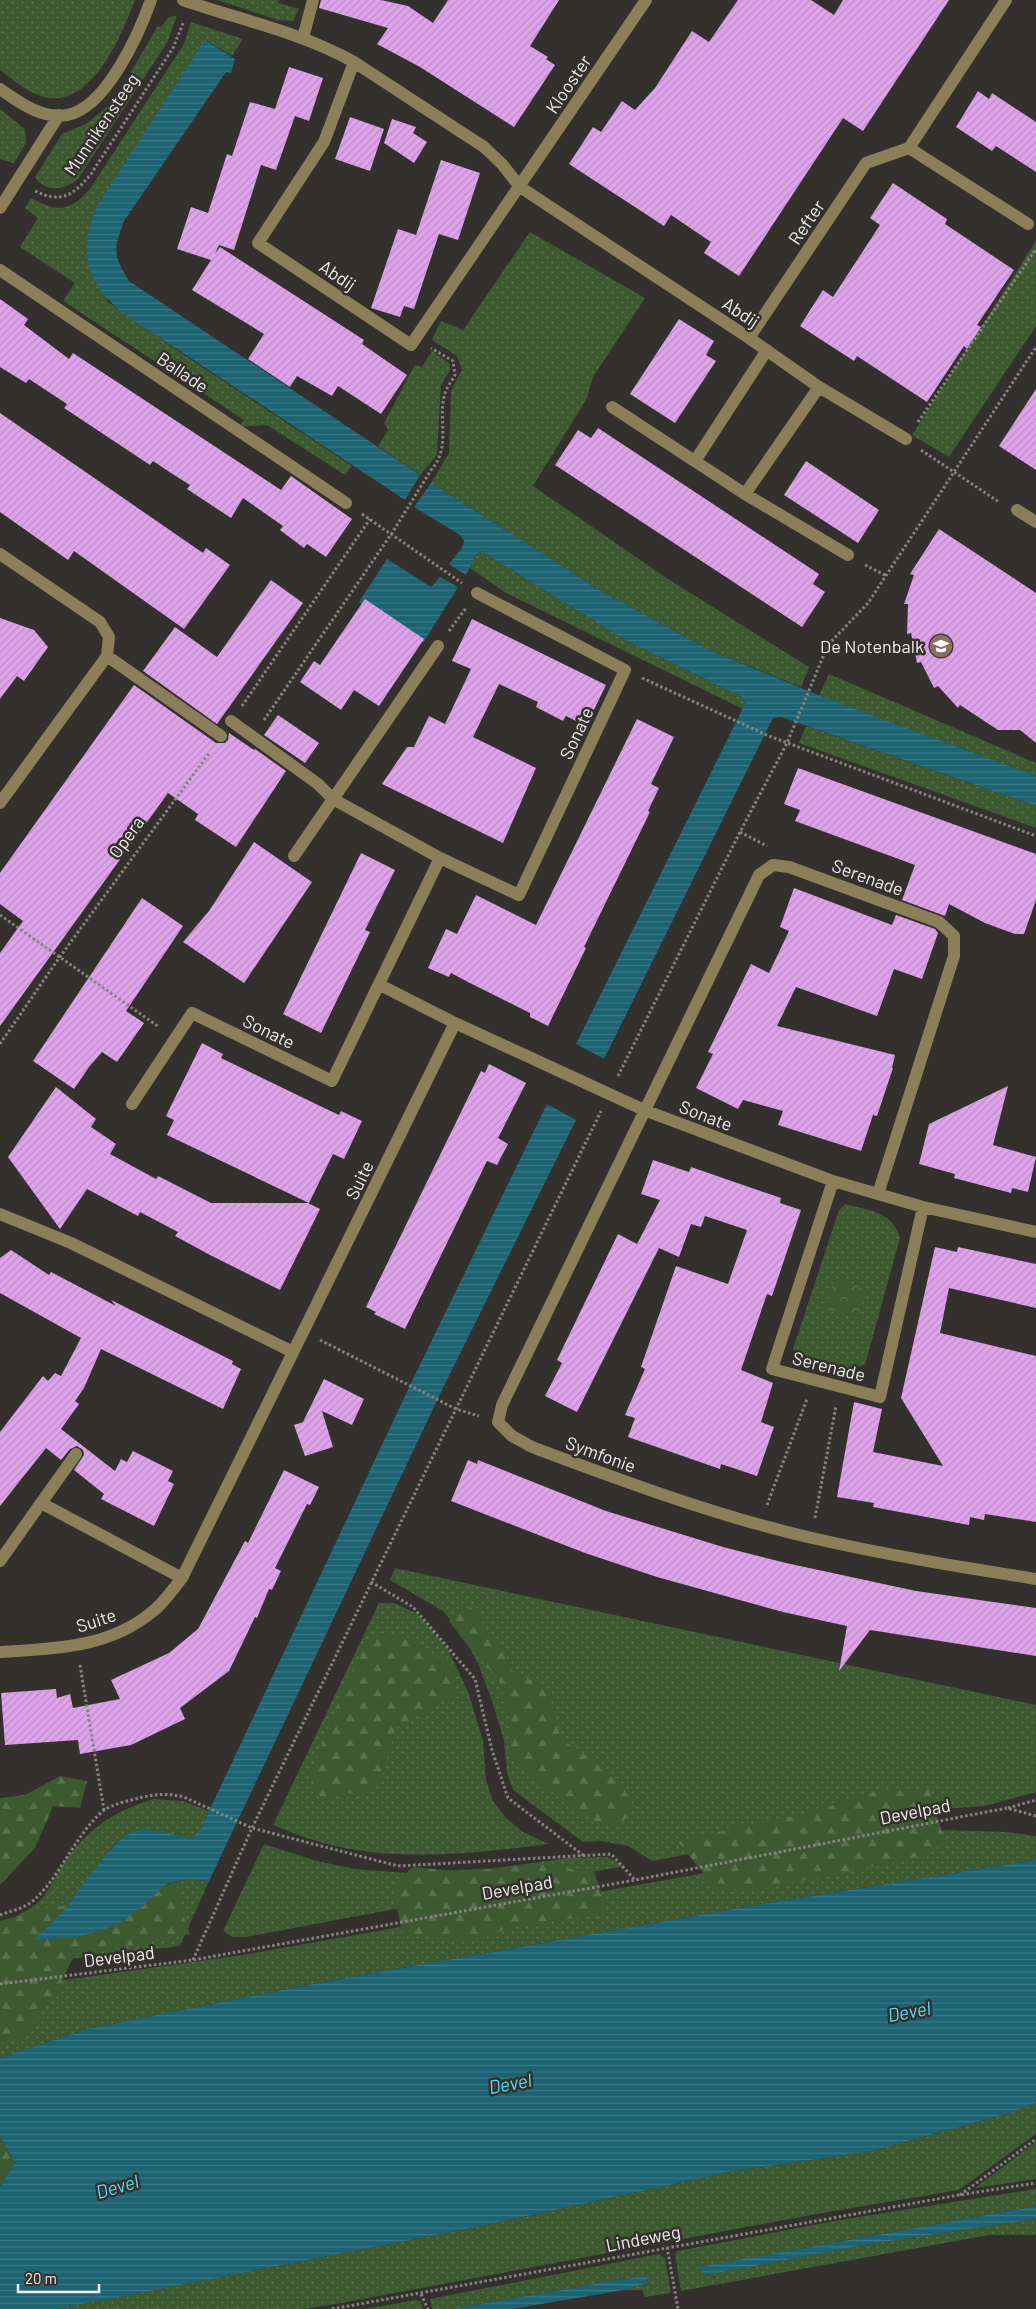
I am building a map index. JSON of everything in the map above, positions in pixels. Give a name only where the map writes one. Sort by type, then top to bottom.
[{"type":"street","name":"Munnikensteeg","points":[[0,89],[37,112],[67,115],[85,106],[103,90],[129,50],[151,0]]},
{"type":"street","points":[[303,38],[313,0]]},
{"type":"street","name":"Klooster","points":[[520,187],[646,0]]},
{"type":"street","points":[[1006,0],[909,148],[1028,224]]},
{"type":"street","name":"Abdij","points":[[187,1],[303,38],[354,62],[484,148],[502,164],[520,187],[767,350],[819,387],[906,439]]},
{"type":"street","name":"Abdij","points":[[354,62],[324,142],[258,243],[411,345]]},
{"type":"street","points":[[0,208],[59,115]]},
{"type":"street","name":"Refter","points":[[749,338],[866,163],[909,148]]},
{"type":"street","points":[[411,345],[520,187]]},
{"type":"street","name":"Ballade","points":[[0,270],[346,503]]},
{"type":"street","name":"Abdij","points":[[695,461],[767,350]]},
{"type":"street","points":[[745,494],[819,387]]},
{"type":"street","points":[[612,406],[745,494],[848,555]]},
{"type":"street","points":[[1017,510],[1036,522]]},
{"type":"street","points":[[0,554],[100,622],[109,637],[107,656],[0,803]]},
{"type":"street","points":[[476,593],[626,670]]},
{"type":"street","points":[[294,856],[438,646]]},
{"type":"street","points":[[107,656],[221,736]]},
{"type":"street","name":"Sonate","points":[[333,798],[440,858],[518,895],[626,670]]},
{"type":"street","points":[[231,721],[318,784],[333,798]]},
{"type":"street","name":"Sonate","points":[[132,1104],[192,1013],[332,1081],[440,858]]},
{"type":"street","name":"Serenade","points":[[644,1110],[759,875],[773,866],[789,867],[939,922],[954,936],[954,956],[878,1194]]},
{"type":"street","name":"Sonate","points":[[380,985],[455,1023],[644,1110],[833,1182],[924,1207],[1036,1232]]},
{"type":"street","name":"Suite","points":[[0,1652],[77,1645],[109,1638],[136,1624],[153,1612],[182,1578],[455,1023]]},
{"type":"street","points":[[498,1422],[502,1404],[644,1110]]},
{"type":"street","name":"Serenade","points":[[833,1182],[772,1369],[880,1397],[924,1207]]},
{"type":"street","points":[[0,1214],[71,1243],[293,1352]]},
{"type":"street","name":"Symfonie","points":[[498,1422],[512,1436],[532,1447],[670,1497],[759,1524],[812,1538],[880,1552],[1036,1579]]},
{"type":"street","points":[[0,1561],[76,1454]]},
{"type":"street","points":[[41,1503],[182,1578]]},
{"type":"path","name":"Munnikensteeg","points":[[17,182],[45,196],[64,197],[76,192],[90,174],[173,48],[180,34],[187,1]]},
{"type":"path","points":[[1017,510],[1007,507],[952,472],[906,439],[1036,249]]},
{"type":"path","points":[[253,737],[392,533],[431,470],[439,461],[442,446],[445,393],[455,375],[452,362],[429,347],[426,353],[411,345]]},
{"type":"path","points":[[193,1960],[252,1828],[609,1094],[740,832],[788,743],[828,645],[868,603],[887,576],[952,472],[1036,347]]},
{"type":"path","points":[[346,503],[392,533],[476,593],[438,646]]},
{"type":"path","points":[[231,721],[370,519]]},
{"type":"path","points":[[848,555],[887,576]]},
{"type":"path","points":[[626,670],[768,736],[1036,836]]},
{"type":"path","name":"Opera","points":[[0,1044],[59,958],[221,736]]},
{"type":"path","points":[[0,915],[175,1038]]},
{"type":"path","points":[[304,1331],[456,1409],[498,1422]]},
{"type":"path","points":[[759,1524],[813,1380]]},
{"type":"path","points":[[812,1538],[839,1387]]},
{"type":"path","points":[[371,1582],[413,1607],[474,1679],[492,1750],[508,1798],[584,1855]]},
{"type":"path","points":[[77,1645],[104,1810]]},
{"type":"path","points":[[0,1915],[34,1901],[52,1881],[85,1831],[104,1810],[120,1803],[155,1795],[173,1794],[199,1802],[252,1828],[398,1866],[610,1854],[635,1880]]},
{"type":"path","points":[[1007,1808],[1036,1800]]},
{"type":"path","name":"Develpad","points":[[0,1984],[193,1960],[635,1880],[1007,1808],[1036,1816]]},
{"type":"path","name":"Lindeweg","points":[[959,2195],[1036,2139]]},
{"type":"path","name":"Lindeweg","points":[[332,2309],[959,2195],[1036,2184]]},
{"type":"path","points":[[667,2247],[678,2309]]},
{"type":"path","points":[[421,2294],[428,2309]]},
{"type":"green space","points":[[0,0],[135,0],[114,47],[93,78],[80,90],[66,97],[50,98],[30,91],[0,70]]},
{"type":"green space","points":[[217,0],[279,0],[278,3],[299,9],[293,21],[278,20]]},
{"type":"green space","points":[[177,15],[168,41],[78,179],[67,186],[55,188],[44,186],[39,182],[35,177],[62,134],[86,124],[108,106],[120,91],[157,27],[162,26],[168,18]]},
{"type":"green space","points":[[191,22],[243,39],[232,56],[206,40],[98,204],[107,301],[187,357],[352,466],[345,475],[267,425],[239,427],[244,420],[63,301],[75,283],[20,247],[38,218],[25,208],[31,198],[49,206],[63,208],[75,202],[90,189],[184,44]]},
{"type":"green space","points":[[0,109],[25,129],[26,143],[14,163],[0,159]]},
{"type":"green space","points":[[530,232],[645,298],[593,377],[587,398],[533,486],[665,577],[809,667],[801,687],[709,650],[603,592],[431,483],[449,453],[451,391],[462,370],[457,356],[432,340],[441,321],[463,330]]},
{"type":"green space","points":[[1036,241],[1036,326],[949,457],[912,435]]},
{"type":"green space","points":[[432,351],[450,364],[450,370],[441,385],[437,455],[420,475],[378,446],[388,430],[384,423],[411,372],[415,365],[422,367]]},
{"type":"green space","points":[[481,551],[627,641],[742,697],[745,704],[743,709],[506,593],[470,568],[476,555]]},
{"type":"green space","points":[[829,674],[1036,763],[1036,776],[819,696]]},
{"type":"green space","points":[[806,726],[1036,806],[1036,828],[799,743]]},
{"type":"green space","points":[[846,1204],[879,1213],[886,1217],[892,1222],[900,1238],[865,1365],[842,1371],[809,1363],[793,1349],[839,1210]]},
{"type":"green space","points":[[834,1279],[866,1288],[858,1318],[826,1309]]},
{"type":"green space","points":[[395,1568],[1036,1705],[1036,1792],[985,1806],[929,1810],[652,1861],[628,1846],[601,1841],[583,1842],[513,1790],[507,1773],[504,1740],[492,1701],[479,1666],[463,1635],[443,1611],[390,1580]]},
{"type":"green space","points":[[379,1603],[394,1603],[418,1614],[448,1649],[469,1694],[483,1741],[486,1780],[493,1801],[506,1818],[523,1832],[549,1844],[467,1853],[412,1855],[358,1850],[331,1845],[273,1825]]},
{"type":"green space","points":[[470,1606],[500,1647],[514,1674],[546,1685],[561,1739],[587,1756],[620,1782],[635,1808],[617,1828],[590,1819],[531,1777],[510,1756],[511,1724],[499,1680],[467,1645],[449,1621]]},
{"type":"green space","points":[[398,1632],[429,1650],[454,1671],[456,1695],[396,1728],[381,1780],[366,1795],[346,1793],[322,1801],[311,1775],[345,1683],[370,1639]]},
{"type":"green space","points":[[60,1776],[87,1781],[80,1808],[53,1806],[35,1848],[0,1885],[0,1798],[25,1795]]},
{"type":"green space","points":[[885,1789],[929,1789],[945,1842],[927,1855],[758,1890],[717,1890],[678,1842],[746,1825],[797,1816]]},
{"type":"green space","points":[[154,1799],[182,1801],[209,1811],[201,1828],[193,1838],[179,1837],[161,1832],[116,1843],[61,1914],[186,1879],[209,1881],[180,1946],[0,1967],[8,1921],[27,1911],[39,1901],[47,1892],[68,1857],[99,1825],[129,1808]]},
{"type":"green space","points":[[947,1830],[1006,1832],[1036,1836],[1036,1860],[750,1906],[313,1984],[87,2029],[0,2058],[0,1989],[243,1955]]},
{"type":"green space","points":[[264,1844],[317,1861],[355,1869],[408,1873],[495,1868],[569,1858],[607,1857],[624,1866],[246,1937],[232,1937],[223,1931]]},
{"type":"green space","points":[[535,1864],[594,1872],[609,1913],[519,1926],[469,1940],[403,1935],[392,1885],[413,1867],[464,1872]]},
{"type":"green space","points":[[162,1882],[180,1889],[183,1915],[190,1934],[74,1956],[52,2000],[22,2037],[0,2044],[0,1921],[50,1907],[96,1904]]},
{"type":"green space","points":[[1036,2103],[1036,2134],[959,2190],[822,2213],[304,2309],[56,2309],[472,2228],[729,2172],[872,2151],[1013,2112]]},
{"type":"green space","points":[[0,2135],[15,2163],[0,2186]]},
{"type":"green space","points":[[1036,2142],[1036,2179],[975,2188]]},
{"type":"green space","points":[[1036,2189],[1036,2206],[793,2250],[703,2273],[708,2275],[864,2245],[1036,2219],[1036,2235],[989,2235],[681,2291],[675,2254],[677,2251],[840,2220]]},
{"type":"green space","points":[[659,2254],[665,2258],[671,2293],[645,2297],[642,2290],[624,2290],[648,2283],[646,2276],[453,2309],[432,2309],[430,2299]]},
{"type":"green space","points":[[416,2300],[421,2302],[423,2309],[364,2309]]},
{"type":"water","points":[[205,40],[235,59],[231,73],[226,72],[124,221],[116,252],[120,265],[129,281],[420,475],[405,500],[127,316],[102,292],[94,279],[89,266],[87,252],[91,221],[98,204]]},
{"type":"water","points":[[431,483],[603,592],[709,650],[823,697],[1036,776],[1036,806],[781,717],[773,718],[604,1059],[576,1044],[745,704],[742,697],[627,641],[481,551],[476,555],[466,575],[449,564],[462,548],[464,541],[460,535],[414,507]]},
{"type":"water","points":[[387,559],[431,587],[440,577],[458,587],[423,643],[359,602]]},
{"type":"water","points":[[547,1104],[576,1120],[442,1390],[209,1881],[186,1879],[166,1884],[144,1905],[117,1925],[79,1937],[33,1940],[61,1914],[106,1855],[126,1836],[135,1831],[148,1830],[192,1838],[201,1828],[414,1377]]},
{"type":"water","name":"Devel","points":[[1036,1860],[1036,2103],[1013,2112],[872,2151],[729,2172],[472,2228],[73,2306],[56,2309],[0,2309],[0,2186],[15,2163],[0,2135],[0,2058],[87,2029],[313,1984],[750,1906]]},
{"type":"water","points":[[1036,2206],[1036,2219],[864,2245],[708,2275],[703,2273],[701,2269],[705,2266]]},
{"type":"water","points":[[646,2276],[648,2283],[624,2290],[512,2309],[453,2309],[612,2281]]},
{"type":"building","points":[[321,0],[381,0],[408,6],[433,23],[448,0],[559,0],[530,46],[548,57],[546,59],[555,65],[514,127],[420,67],[377,44],[388,28],[319,8]]},
{"type":"building","points":[[738,0],[811,0],[834,15],[843,0],[949,0],[863,131],[843,118],[739,276],[704,253],[711,242],[671,215],[664,226],[569,164],[593,127],[601,132],[622,101],[635,110],[655,88],[692,31],[709,42]]},
{"type":"building","points":[[289,67],[323,78],[309,121],[295,116],[276,170],[261,165],[234,250],[219,245],[215,254],[220,247],[364,340],[362,344],[407,375],[381,414],[338,386],[332,396],[297,376],[290,387],[248,359],[264,334],[192,290],[211,260],[177,249],[191,207],[208,213],[227,154],[232,156],[250,102],[275,109]]},
{"type":"building","points":[[978,91],[989,99],[992,93],[1036,122],[1036,172],[996,146],[992,151],[956,127]]},
{"type":"building","points":[[350,117],[384,129],[370,171],[335,159]]},
{"type":"building","points":[[392,119],[416,127],[413,133],[427,142],[414,163],[384,143]]},
{"type":"building","points":[[441,160],[480,173],[458,240],[439,234],[414,309],[404,306],[400,317],[371,308],[398,229],[416,235]]},
{"type":"building","points":[[893,183],[947,219],[945,224],[1014,270],[977,325],[981,327],[967,349],[964,346],[927,402],[857,356],[854,361],[800,326],[823,290],[833,297],[880,225],[870,218]]},
{"type":"building","points":[[0,299],[28,319],[24,325],[69,359],[73,353],[281,490],[291,476],[352,519],[326,557],[307,544],[304,548],[280,530],[283,526],[243,498],[231,518],[187,489],[190,485],[153,461],[150,465],[64,408],[67,404],[29,379],[26,383],[0,367]]},
{"type":"building","points":[[679,319],[714,341],[706,355],[716,361],[675,423],[630,394]]},
{"type":"building","points":[[1036,389],[1036,470],[999,446]]},
{"type":"building","points":[[0,413],[203,553],[206,548],[230,565],[184,629],[74,551],[68,560],[0,512]]},
{"type":"building","points":[[598,428],[819,574],[813,584],[825,592],[802,627],[555,465],[578,430],[591,438]]},
{"type":"building","points":[[806,461],[879,510],[858,543],[784,495]]},
{"type":"building","name":"De Notenbalk","points":[[939,529],[1036,593],[1036,743],[1020,730],[998,730],[960,705],[958,708],[938,686],[934,688],[921,662],[917,663],[911,633],[907,634],[908,604],[904,604],[914,575],[910,574]]},
{"type":"building","points":[[271,580],[303,603],[217,724],[143,671],[175,627],[217,657]]},
{"type":"building","points":[[365,599],[424,639],[379,706],[354,690],[341,710],[300,682],[314,661],[320,665]]},
{"type":"building","points":[[0,618],[34,630],[48,647],[24,681],[17,676],[0,699]]},
{"type":"building","points":[[472,619],[606,685],[586,726],[566,716],[563,721],[536,707],[538,702],[499,684],[473,737],[536,768],[503,843],[382,784],[407,747],[414,747],[429,716],[445,724],[471,669],[452,661]]},
{"type":"building","points":[[134,685],[216,743],[225,743],[228,740],[229,733],[286,771],[236,847],[195,820],[198,814],[168,793],[0,1026],[0,953],[23,921],[0,904],[0,873]]},
{"type":"building","points":[[278,715],[319,743],[305,763],[264,735]]},
{"type":"building","points":[[637,719],[674,737],[651,784],[659,788],[648,811],[650,812],[548,1026],[530,1017],[530,1013],[451,973],[449,977],[428,968],[446,929],[457,934],[476,895],[536,925]]},
{"type":"building","points":[[798,768],[1036,854],[1036,900],[1024,934],[1015,934],[985,923],[949,904],[945,916],[902,900],[915,865],[795,821],[800,810],[784,804]]},
{"type":"building","points":[[254,842],[312,882],[244,983],[183,942],[209,911]]},
{"type":"building","points":[[361,853],[395,870],[365,930],[370,932],[321,1033],[283,1014]]},
{"type":"building","points":[[794,888],[892,925],[896,915],[935,929],[938,933],[922,979],[894,969],[877,1016],[796,987],[777,1026],[895,1055],[893,1068],[877,1116],[873,1115],[861,1151],[778,1125],[783,1111],[743,1100],[738,1109],[696,1088],[713,1054],[708,1052],[751,964],[769,973],[789,931],[780,927]]},
{"type":"building","points":[[142,898],[183,926],[126,1011],[144,1023],[117,1062],[102,1052],[74,1089],[33,1061]]},
{"type":"building","points":[[202,1043],[223,1054],[221,1058],[339,1115],[341,1111],[362,1121],[344,1159],[333,1154],[309,1203],[167,1135],[174,1120],[166,1116]]},
{"type":"building","points":[[489,1064],[526,1083],[498,1138],[508,1144],[497,1165],[487,1161],[405,1329],[374,1314],[376,1312],[366,1307],[481,1071],[485,1073]]},
{"type":"building","points":[[1008,1086],[993,1145],[1036,1157],[1028,1192],[1012,1188],[1011,1193],[954,1178],[955,1174],[919,1164],[929,1124]]},
{"type":"building","points":[[56,1087],[96,1119],[91,1127],[116,1144],[110,1154],[156,1179],[158,1176],[211,1203],[308,1203],[320,1209],[280,1290],[175,1236],[178,1232],[140,1212],[138,1216],[87,1189],[60,1229],[8,1157]]},
{"type":"building","points":[[653,1160],[689,1172],[691,1167],[781,1198],[780,1203],[801,1210],[772,1296],[767,1294],[741,1370],[773,1383],[761,1422],[774,1427],[757,1476],[721,1464],[720,1469],[628,1437],[635,1418],[625,1415],[645,1369],[641,1367],[676,1266],[728,1284],[747,1230],[705,1216],[701,1227],[691,1224],[679,1257],[659,1248],[577,1412],[545,1396],[562,1363],[557,1360],[618,1234],[637,1244],[660,1200],[641,1194]]},
{"type":"building","points":[[935,1247],[957,1252],[958,1247],[1036,1264],[1036,1308],[949,1288],[940,1333],[1036,1356],[1036,1522],[985,1514],[984,1520],[970,1517],[969,1525],[873,1507],[874,1503],[837,1497],[854,1402],[882,1409],[873,1452],[943,1466],[901,1398]]},
{"type":"building","points":[[11,1250],[49,1275],[51,1272],[116,1306],[111,1300],[233,1361],[232,1364],[241,1369],[223,1409],[101,1349],[84,1388],[75,1401],[79,1404],[61,1429],[115,1471],[121,1459],[127,1462],[133,1451],[173,1471],[168,1481],[174,1484],[154,1526],[101,1499],[104,1494],[74,1470],[84,1455],[83,1450],[77,1446],[70,1449],[61,1460],[46,1448],[0,1506],[0,1432],[43,1376],[48,1381],[55,1373],[61,1376],[81,1338],[0,1293],[0,1258]]},
{"type":"building","points":[[324,1379],[364,1399],[352,1425],[322,1411],[333,1447],[305,1456],[294,1425],[303,1422]]},
{"type":"building","points":[[468,1460],[477,1464],[478,1460],[606,1511],[723,1547],[786,1563],[916,1591],[1036,1608],[1036,1656],[870,1630],[839,1671],[847,1626],[783,1612],[657,1577],[585,1553],[451,1501]]},
{"type":"building","points":[[284,1470],[319,1487],[310,1505],[307,1504],[275,1568],[281,1571],[272,1590],[269,1589],[257,1618],[255,1617],[229,1671],[180,1708],[185,1719],[131,1745],[80,1754],[78,1740],[5,1745],[1,1693],[56,1689],[57,1698],[70,1694],[73,1708],[120,1699],[111,1680],[169,1653],[198,1629],[245,1541],[248,1543]]},
{"type":"place","name":"De Notenbalk","points":[[941,646]]}]
